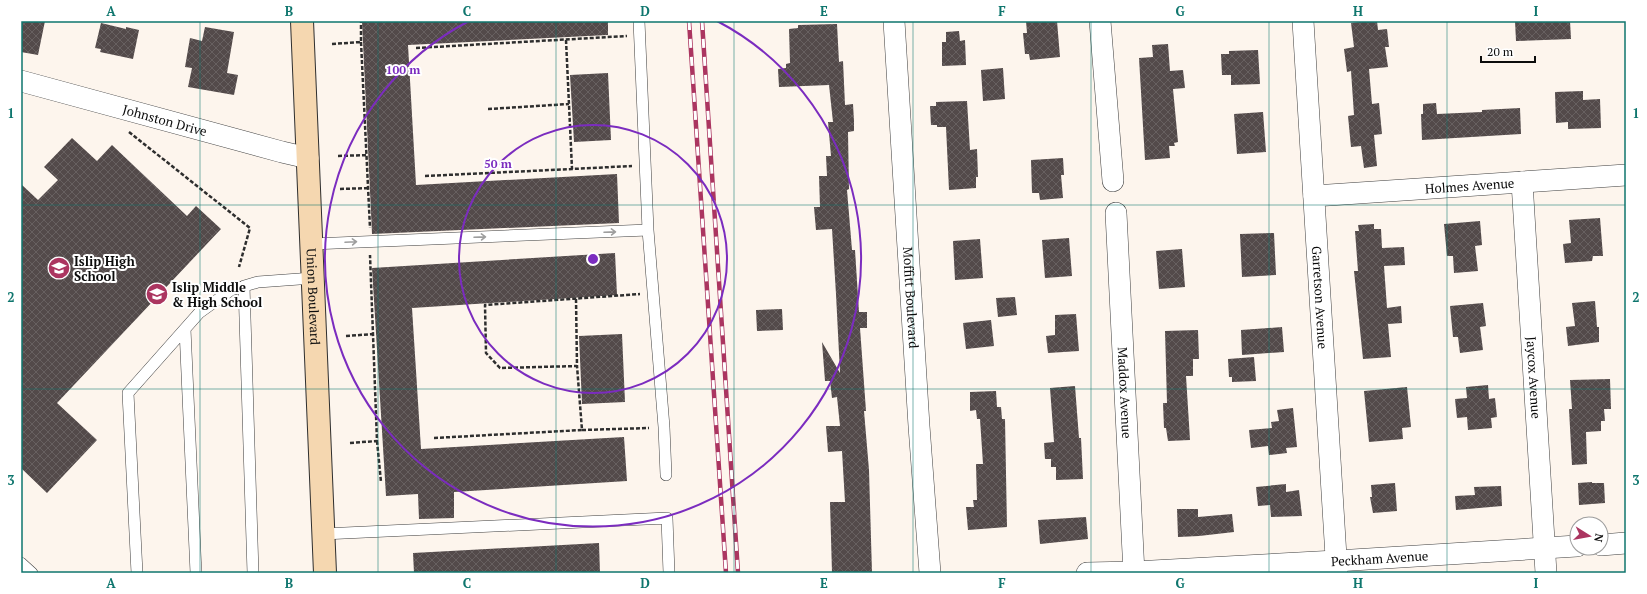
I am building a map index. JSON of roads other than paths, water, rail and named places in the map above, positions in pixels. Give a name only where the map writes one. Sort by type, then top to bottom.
[{"type":"main road","name":"Union Boulevard","points":[[302,21],[325,573]]},
{"type":"street","name":"Moffitt Boulevard","points":[[894,21],[919,426],[930,573]]},
{"type":"street","points":[[1100,21],[1113,181]]},
{"type":"street","name":"Garretson Avenue","points":[[1303,21],[1337,567]]},
{"type":"street","name":"Johnston Drive","points":[[21,81],[308,158]]},
{"type":"street","name":"Holmes Avenue","points":[[1314,196],[1626,175]]},
{"type":"street","name":"Jaycox Avenue","points":[[1522,182],[1546,573]]},
{"type":"street","name":"Maddox Avenue","points":[[1116,213],[1134,573]]},
{"type":"street","points":[[1609,544],[1626,543]]},
{"type":"street","name":"Peckham Avenue","points":[[1087,573],[1337,567],[1569,546]]},
{"type":"lane","points":[[639,21],[648,230],[664,427],[666,475]]},
{"type":"lane","points":[[312,244],[648,230]]},
{"type":"lane","points":[[137,573],[128,393],[199,313],[231,290],[258,282],[313,278]]},
{"type":"lane","points":[[244,286],[253,573]]},
{"type":"lane","points":[[185,329],[196,573]]},
{"type":"lane","points":[[323,534],[667,518],[669,573]]},
{"type":"lane","points":[[21,563],[32,573]]},
{"type":"railway","points":[[689,21],[726,573]]},
{"type":"railway","points":[[702,21],[738,573]]},
{"type":"place","name":"Islip High School","points":[[59,268]]},
{"type":"place","name":"Islip Middle & High School","points":[[157,294]]}]
